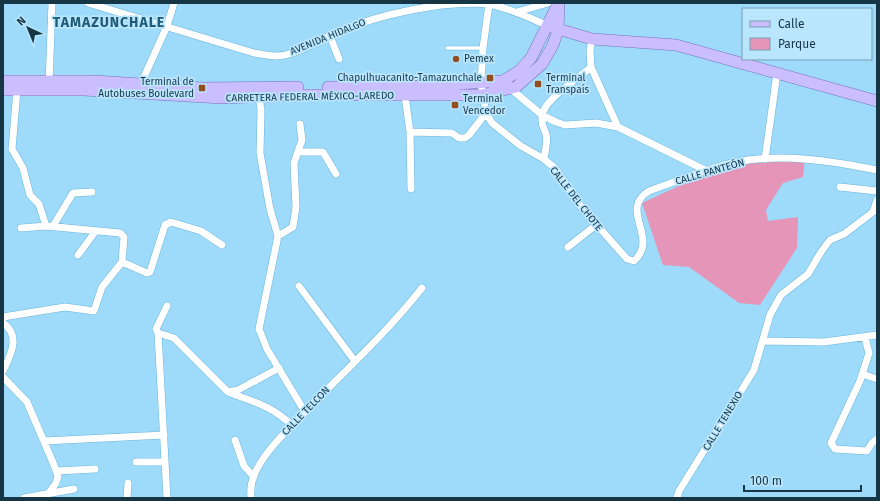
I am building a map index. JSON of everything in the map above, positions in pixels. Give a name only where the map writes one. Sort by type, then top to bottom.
[{"type":"main road","name":"CARRETERA FEDERAL MÉXICO-LAREDO","points":[[3,81],[139,89],[222,98],[259,96],[300,91],[503,81],[519,71],[531,58],[546,25],[559,3]]},
{"type":"main road","name":"CARRETERA FEDERAL MÉXICO-LAREDO","points":[[139,89],[202,88],[405,96],[482,95],[516,87],[542,64],[553,45],[558,30],[559,3]]},
{"type":"main road","points":[[546,25],[558,30],[592,39],[676,46],[777,73],[824,88],[877,101]]},
{"type":"main road","name":"CARRETERA FEDERAL MÉXICO-LAREDO","points":[[3,90],[17,90],[49,84]]},
{"type":"street","points":[[49,84],[52,3]]},
{"type":"street","name":"AVENIDA HIDALGO","points":[[89,3],[254,53],[276,56],[300,50],[384,14],[458,3],[489,4],[517,12],[546,25]]},
{"type":"street","points":[[139,89],[167,26],[174,3]]},
{"type":"street","points":[[517,12],[548,3]]},
{"type":"street","name":"CALLE DEL CHOTE","points":[[489,4],[483,48],[481,82],[486,113],[492,123],[521,146],[544,159],[556,169],[571,194],[596,225],[627,259],[634,261]]},
{"type":"street","points":[[330,36],[339,59]]},
{"type":"street","points":[[592,39],[590,50],[591,67],[618,127]]},
{"type":"street","points":[[544,159],[546,134],[542,129],[542,115],[546,108],[566,85],[591,67]]},
{"type":"street","points":[[765,159],[777,73]]},
{"type":"street","points":[[511,89],[542,115],[565,125],[577,123],[596,123],[618,127],[708,171]]},
{"type":"street","points":[[17,90],[12,149],[23,168],[30,195],[39,204],[50,226]]},
{"type":"street","points":[[259,96],[261,110],[260,153],[270,209],[278,236],[259,330],[267,349],[305,412]]},
{"type":"street","points":[[405,96],[410,132],[411,189]]},
{"type":"street","points":[[410,132],[452,133],[459,138],[465,138],[486,113]]},
{"type":"street","points":[[278,236],[293,227],[296,207],[294,163],[302,140],[300,124]]},
{"type":"street","points":[[298,152],[323,152],[336,174]]},
{"type":"street","name":"CALLE PANTEÓN","points":[[634,261],[638,257],[644,242],[636,205],[640,196],[649,191],[736,162],[765,159],[839,163],[877,170]]},
{"type":"street","points":[[840,187],[877,191]]},
{"type":"street","points":[[50,226],[73,193],[92,192]]},
{"type":"street","name":"CALLE TENEXIO","points":[[677,498],[679,491],[754,370],[770,314],[781,295],[808,274],[820,252],[830,240],[844,234],[874,212],[877,200]]},
{"type":"street","points":[[122,262],[147,273],[150,272],[168,223],[171,222],[202,231],[222,245]]},
{"type":"street","points":[[568,247],[596,225]]},
{"type":"street","points":[[3,317],[65,306],[94,311],[102,287],[122,262],[122,234],[50,226],[21,228]]},
{"type":"street","points":[[78,255],[95,232]]},
{"type":"street","points":[[299,286],[354,360]]},
{"type":"street","name":"CALLE TELCON","points":[[251,498],[250,490],[258,467],[277,441],[354,360],[382,334],[422,288]]},
{"type":"street","points":[[167,306],[156,329],[158,333],[167,498]]},
{"type":"street","points":[[3,323],[11,330],[14,344],[3,370]]},
{"type":"street","points":[[158,333],[174,338],[228,392],[260,402],[276,411],[292,425]]},
{"type":"street","points":[[763,341],[824,342],[865,338],[877,335]]},
{"type":"street","points":[[865,338],[869,353],[862,374],[831,443],[835,449],[867,451],[872,443],[877,439]]},
{"type":"street","points":[[228,392],[238,390],[279,368]]},
{"type":"street","points":[[862,374],[877,379]]},
{"type":"street","points":[[3,377],[27,402],[58,476],[49,496]]},
{"type":"street","points":[[44,441],[164,435]]},
{"type":"street","points":[[235,440],[244,466],[254,477]]},
{"type":"street","points":[[136,462],[165,462]]},
{"type":"street","points":[[56,471],[95,469]]},
{"type":"street","points":[[127,498],[128,483]]},
{"type":"street","points":[[24,498],[49,496],[74,489]]},
{"type":"lane","points":[[447,48],[483,48]]},
{"type":"green space","points":[[805,158],[803,177],[783,183],[766,210],[768,221],[798,217],[797,248],[760,305],[739,303],[689,267],[663,265],[642,203],[724,165]]},
{"type":"place","name":"Pemex","points":[[456,59]]},
{"type":"place","name":"Chapulhuacanito-Tamazunchale","points":[[490,78]]},
{"type":"place","name":"Terminal Transpaís","points":[[538,84]]},
{"type":"place","name":"Terminal de Autobuses Boulevard","points":[[202,88]]},
{"type":"place","name":"Terminal Vencedor","points":[[455,105]]},
{"type":"district","name":"TAMAZUNCHALE","points":[[109,22]]}]
